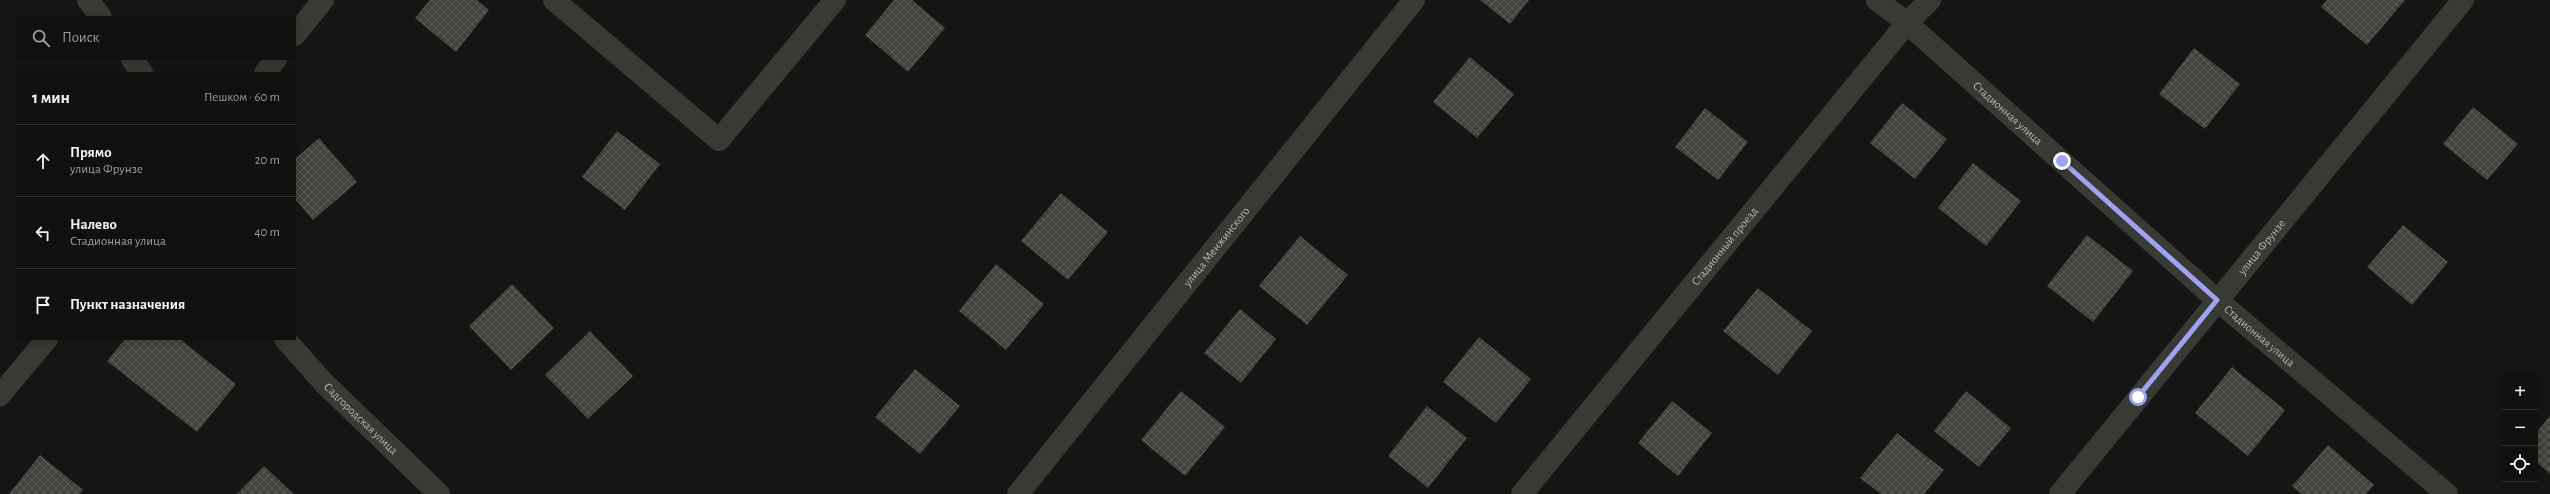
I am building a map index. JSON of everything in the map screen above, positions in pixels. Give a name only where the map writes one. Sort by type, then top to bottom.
[{"type":"street","points":[[88,0],[100,16]]},
{"type":"street","points":[[296,34],[323,0]]},
{"type":"street","points":[[554,0],[719,140],[835,0]]},
{"type":"street","name":"улица Менжинского","points":[[1018,494],[1414,0]]},
{"type":"street","name":"Стадионная улица","points":[[1877,0],[1907,23],[2217,300],[2447,494]]},
{"type":"street","name":"Стадионный проезд","points":[[1522,494],[1907,23],[1930,0]]},
{"type":"street","name":"улица Фрунзе","points":[[2060,494],[2463,0]]},
{"type":"street","points":[[133,60],[141,72]]},
{"type":"street","points":[[266,72],[275,60]]},
{"type":"street","points":[[0,395],[46,340]]},
{"type":"street","name":"Садгородская улица","points":[[287,340],[324,384],[431,491]]},
{"type":"building","points":[[430,0],[477,0],[489,10],[456,52],[415,18]]},
{"type":"building","points":[[894,0],[912,0],[945,28],[908,72],[865,35]]},
{"type":"building","points":[[1480,0],[1529,0],[1510,24]]},
{"type":"building","points":[[2327,0],[2405,0],[2367,45],[2321,7]]},
{"type":"building","points":[[2194,48],[2240,84],[2205,129],[2159,94]]},
{"type":"building","points":[[1470,57],[1514,94],[1477,138],[1433,102]]},
{"type":"building","points":[[1902,103],[1947,139],[1915,179],[1870,143]]},
{"type":"building","points":[[2473,107],[2518,144],[2487,180],[2443,144]]},
{"type":"building","points":[[1705,108],[1748,142],[1718,180],[1675,147]]},
{"type":"building","points":[[617,131],[660,164],[625,210],[582,177]]},
{"type":"building","points":[[319,138],[357,182],[313,220],[296,200],[296,158]]},
{"type":"building","points":[[1973,163],[2021,201],[1986,246],[1938,208]]},
{"type":"building","points":[[1061,193],[1108,232],[1068,280],[1021,241]]},
{"type":"building","points":[[2403,225],[2448,262],[2412,305],[2367,267]]},
{"type":"building","points":[[2087,235],[2133,271],[2093,322],[2047,286]]},
{"type":"building","points":[[1300,236],[1348,275],[1307,325],[1259,286]]},
{"type":"building","points":[[996,264],[1044,304],[1006,350],[959,311]]},
{"type":"building","points":[[512,284],[554,328],[511,370],[469,326]]},
{"type":"building","points":[[1758,288],[1812,331],[1778,375],[1723,331]]},
{"type":"building","points":[[1240,309],[1276,339],[1241,383],[1204,353]]},
{"type":"building","points":[[590,331],[633,376],[588,419],[545,375]]},
{"type":"building","points":[[1479,337],[1531,379],[1496,423],[1443,382]]},
{"type":"building","points":[[124,340],[181,340],[236,384],[197,432],[107,361]]},
{"type":"building","points":[[2232,367],[2285,410],[2248,456],[2195,413]]},
{"type":"building","points":[[915,369],[960,406],[920,454],[875,417]]},
{"type":"building","points":[[1181,391],[1225,427],[1185,476],[1141,440]]},
{"type":"building","points":[[1966,391],[2011,428],[1979,467],[1934,431]]},
{"type":"building","points":[[1672,401],[1712,433],[1678,476],[1638,443]]},
{"type":"building","points":[[1427,406],[1467,438],[1428,488],[1388,456]]},
{"type":"building","points":[[2550,416],[2550,474],[2538,464],[2538,430]]},
{"type":"building","points":[[1897,433],[1944,470],[1924,494],[1881,494],[1860,478]]},
{"type":"building","points":[[2328,445],[2374,485],[2366,494],[2302,494],[2292,486]]},
{"type":"building","points":[[40,455],[83,490],[80,494],[9,494]]},
{"type":"building","points":[[264,466],[294,494],[237,494]]},
{"type":"route","points":[[2062,161],[2217,300],[2138,397]]}]
